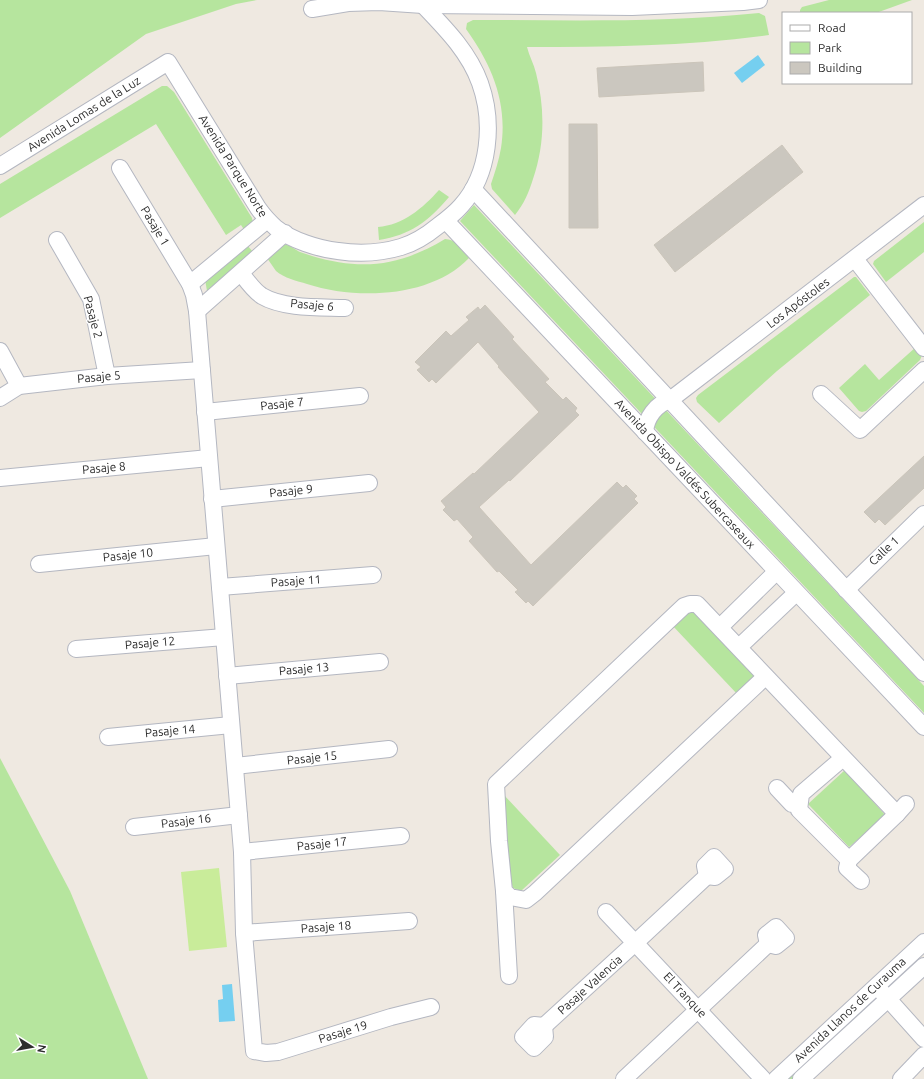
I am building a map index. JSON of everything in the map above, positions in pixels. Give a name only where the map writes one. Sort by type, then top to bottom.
[{"type":"street","points":[[312,9],[378,2],[423,5],[632,7],[760,0]]},
{"type":"street","name":"Avenida Parque Norte","points":[[168,62],[258,208],[277,229],[300,241],[322,249],[362,252],[400,247],[414,242],[446,220],[461,206],[473,189],[480,172],[486,148],[488,127],[484,96],[473,67],[464,52],[447,30],[423,5]]},
{"type":"street","name":"Avenida Lomas de la Luz","points":[[0,166],[168,62]]},
{"type":"street","name":"Pasaje 1","points":[[120,168],[190,284],[194,295],[202,370],[242,852],[244,933],[254,1051]]},
{"type":"street","points":[[473,189],[924,674]]},
{"type":"street","name":"Los Apóstoles","points":[[645,432],[647,422],[652,414],[662,404],[670,400],[855,259],[924,204]]},
{"type":"street","points":[[190,284],[268,220]]},
{"type":"street","name":"Avenida Obispo Valdés Subercaseaux","points":[[446,220],[776,572],[924,727]]},
{"type":"street","points":[[196,311],[285,233]]},
{"type":"street","name":"Pasaje 2","points":[[57,240],[91,299],[108,376]]},
{"type":"street","points":[[855,259],[924,348]]},
{"type":"street","name":"Pasaje 6","points":[[241,273],[263,296],[274,300],[294,306],[345,308]]},
{"type":"street","points":[[0,351],[19,386]]},
{"type":"street","name":"Pasaje 5","points":[[0,398],[19,386],[108,376],[202,370]]},
{"type":"street","points":[[821,394],[860,430],[924,370]]},
{"type":"street","name":"Pasaje 7","points":[[205,412],[360,396]]},
{"type":"street","name":"Pasaje 8","points":[[0,478],[209,458]]},
{"type":"street","name":"Pasaje 9","points":[[212,499],[369,483]]},
{"type":"street","name":"Calle 1","points":[[846,590],[924,514]]},
{"type":"street","name":"Pasaje 10","points":[[39,564],[216,546]]},
{"type":"street","points":[[720,627],[776,572]]},
{"type":"street","name":"Pasaje 11","points":[[220,587],[373,575]]},
{"type":"street","points":[[739,647],[796,593]]},
{"type":"street","points":[[509,976],[496,784],[684,606],[690,604],[697,604],[843,758],[901,809],[849,860],[847,868],[861,881]]},
{"type":"street","name":"Pasaje 12","points":[[76,649],[224,637]]},
{"type":"street","name":"Pasaje 13","points":[[227,676],[380,662]]},
{"type":"street","points":[[504,891],[510,897],[526,900],[535,893],[765,677]]},
{"type":"street","name":"Pasaje 14","points":[[108,736],[231,725]]},
{"type":"street","name":"Pasaje 15","points":[[234,766],[389,749]]},
{"type":"street","points":[[843,758],[801,794],[799,810],[849,860]]},
{"type":"street","points":[[777,788],[792,804],[799,804]]},
{"type":"street","name":"Pasaje 16","points":[[134,827],[239,815]]},
{"type":"street","name":"Pasaje 17","points":[[242,852],[401,836]]},
{"type":"street","name":"Pasaje Valencia","points":[[544,1026],[707,876]]},
{"type":"street","name":"El Tranque","points":[[606,912],[763,1079]]},
{"type":"street","name":"Pasaje 18","points":[[244,933],[409,922]]},
{"type":"street","name":"Avenida Llanos de Curauma","points":[[776,1079],[924,942]]},
{"type":"street","points":[[624,1079],[768,944]]},
{"type":"street","name":"Avenida Llanos de Curauma","points":[[801,1079],[924,966]]},
{"type":"street","points":[[877,986],[924,1039]]},
{"type":"street","name":"Pasaje 19","points":[[254,1051],[266,1054],[278,1052],[391,1017],[431,1007]]},
{"type":"street","points":[[901,1079],[924,1055]]},
{"type":"green space","points":[[0,0],[257,0],[236,4],[146,34],[0,138]]},
{"type":"green space","points":[[829,0],[912,0],[879,12],[800,12],[802,7]]},
{"type":"green space","points":[[759,13],[765,16],[769,35],[678,44],[527,47],[536,73],[541,99],[542,139],[537,166],[528,193],[515,215],[492,189],[491,184],[497,166],[503,131],[500,100],[496,85],[483,56],[466,29],[467,23],[473,20],[652,20]]},
{"type":"green space","points":[[162,86],[167,86],[174,92],[252,218],[253,223],[245,231],[241,225],[226,235],[156,124],[0,218],[0,184]]},
{"type":"green space","points":[[439,190],[449,197],[434,214],[409,231],[390,238],[379,240],[378,227],[387,226],[404,219],[419,209]]},
{"type":"green space","points":[[474,205],[924,686],[924,713],[460,221]]},
{"type":"green space","points":[[924,222],[924,252],[886,282],[873,264],[874,261]]},
{"type":"green space","points":[[445,239],[449,239],[456,243],[469,258],[453,271],[435,281],[414,288],[392,292],[348,292],[326,289],[307,284],[283,276],[276,271],[267,258],[278,247],[284,245],[300,252],[331,261],[365,264],[381,263],[412,255]]},
{"type":"green space","points":[[247,245],[253,252],[208,292],[205,279]]},
{"type":"green space","points":[[856,277],[870,295],[777,371],[719,423],[697,402],[696,398],[698,395]]},
{"type":"green space","points":[[916,347],[922,355],[920,360],[866,411],[859,411],[839,388],[865,364],[879,380]]},
{"type":"green space","points":[[692,608],[757,677],[739,696],[671,624]]},
{"type":"green space","points":[[0,758],[70,891],[148,1079],[0,1079]]},
{"type":"green space","points":[[845,770],[886,816],[849,847],[808,804]]},
{"type":"green space","points":[[503,794],[560,855],[521,891],[513,888],[509,875]]},
{"type":"green space","points":[[219,868],[227,947],[189,951],[181,872]]},
{"type":"green space","points":[[870,1003],[872,1006],[794,1079],[788,1079]]},
{"type":"water","points":[[758,55],[765,65],[742,83],[734,73]]},
{"type":"water","points":[[232,984],[235,1021],[219,1022],[218,1000],[223,999],[222,985]]},
{"type":"building","points":[[703,62],[704,91],[599,97],[597,68]]},
{"type":"building","points":[[569,124],[597,124],[598,228],[569,228]]},
{"type":"building","points":[[782,145],[803,172],[675,272],[654,245]]},
{"type":"building","points":[[485,305],[514,337],[512,339],[549,379],[545,382],[563,400],[566,397],[577,408],[575,411],[579,415],[510,481],[509,480],[479,507],[531,565],[617,482],[623,488],[626,485],[637,496],[634,499],[638,503],[533,606],[528,601],[526,603],[515,592],[518,590],[499,571],[497,572],[469,541],[473,537],[457,519],[454,521],[443,510],[446,507],[441,501],[473,473],[474,474],[539,412],[498,367],[499,366],[478,342],[436,383],[432,379],[429,382],[417,370],[421,367],[415,362],[446,331],[451,336],[469,320],[466,317],[478,307],[480,310]]},
{"type":"building","points":[[924,456],[924,488],[885,525],[879,519],[875,523],[864,512]]}]
